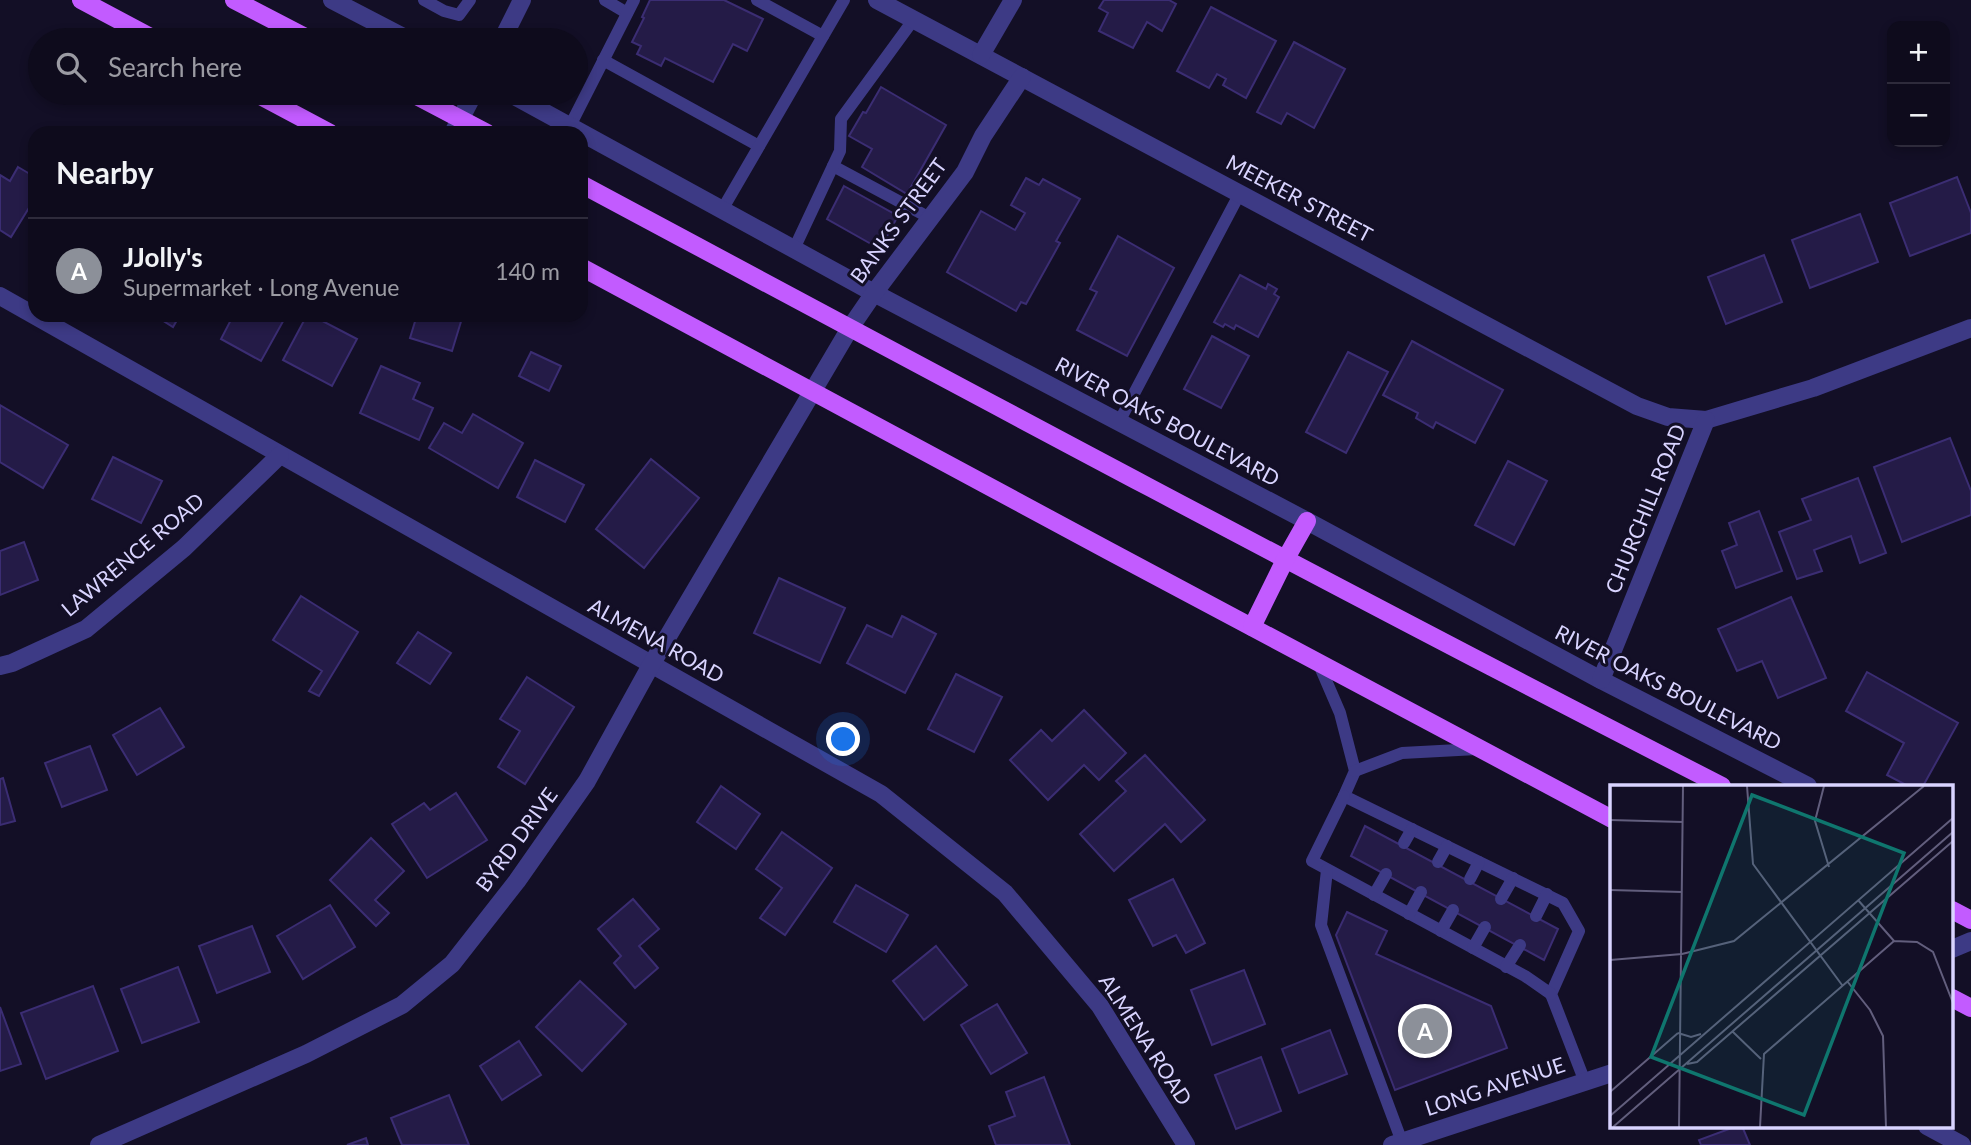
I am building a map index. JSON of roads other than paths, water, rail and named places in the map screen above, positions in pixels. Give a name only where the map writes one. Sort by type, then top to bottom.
[{"type":"main road","points":[[81,0],[134,28]]},
{"type":"main road","points":[[234,0],[288,28]]},
{"type":"main road","points":[[278,105],[317,126]]},
{"type":"main road","points":[[428,105],[457,126]]},
{"type":"main road","points":[[588,188],[1285,560],[1720,785]]},
{"type":"main road","points":[[588,271],[1610,818]]},
{"type":"main road","points":[[1252,627],[1307,522]]},
{"type":"main road","points":[[1954,911],[1971,920]]},
{"type":"main road","points":[[1954,999],[1971,1008]]},
{"type":"street","points":[[331,0],[386,28]]},
{"type":"street","points":[[508,28],[522,0]]},
{"type":"street","name":"MEEKER STREET","points":[[877,0],[1637,406],[1668,417],[1706,420]]},
{"type":"street","points":[[981,55],[1013,0]]},
{"type":"street","name":"BANKS STREET","points":[[812,393],[874,293],[965,172],[982,136],[1022,77]]},
{"type":"street","points":[[457,126],[468,105]]},
{"type":"street","name":"RIVER OAKS BOULEVARD","points":[[531,105],[570,126]]},
{"type":"street","name":"RIVER OAKS BOULEVARD","points":[[588,136],[874,293],[1601,680],[1806,785]]},
{"type":"street","name":"ALMENA ROAD","points":[[0,296],[28,312]]},
{"type":"street","name":"ALMENA ROAD","points":[[46,322],[881,794],[1005,893],[1100,1006],[1186,1145]]},
{"type":"street","name":"CHURCHILL ROAD","points":[[1601,680],[1706,420],[1814,388],[1971,328]]},
{"type":"street","name":"BYRD DRIVE","points":[[99,1145],[306,1054],[402,1005],[452,964],[517,881],[587,781],[651,665],[812,393]]},
{"type":"street","name":"LAWRENCE ROAD","points":[[0,666],[86,629],[184,548],[280,455]]},
{"type":"street","points":[[1954,948],[1971,941]]},
{"type":"street","name":"LONG AVENUE","points":[[1397,1143],[1610,1074]]},
{"type":"street","points":[[1931,1128],[1962,1145]]},
{"type":"lane","points":[[424,0],[444,11],[459,15],[470,0]]},
{"type":"lane","points":[[605,0],[627,12]]},
{"type":"lane","points":[[588,90],[634,0]]},
{"type":"lane","points":[[757,0],[823,36]]},
{"type":"lane","points":[[722,210],[844,0]]},
{"type":"lane","points":[[794,249],[840,151],[841,119],[914,19]]},
{"type":"lane","points":[[603,60],[759,146]]},
{"type":"lane","points":[[570,126],[580,105]]},
{"type":"lane","points":[[833,166],[930,218]]},
{"type":"lane","points":[[1119,422],[1240,194]]},
{"type":"lane","points":[[1318,662],[1340,713],[1355,771],[1312,861],[1525,976],[1551,994],[1585,1082]]},
{"type":"lane","points":[[1355,771],[1402,753],[1481,748]]},
{"type":"lane","points":[[1344,796],[1563,903],[1579,931],[1551,994]]},
{"type":"lane","points":[[1404,843],[1412,829]]},
{"type":"lane","points":[[1438,862],[1447,846]]},
{"type":"lane","points":[[1470,879],[1479,862]]},
{"type":"lane","points":[[1327,870],[1321,925],[1397,1143]]},
{"type":"lane","points":[[1374,895],[1386,874]]},
{"type":"lane","points":[[1501,899],[1513,878]]},
{"type":"lane","points":[[1409,914],[1421,892]]},
{"type":"lane","points":[[1536,916],[1547,894]]},
{"type":"lane","points":[[1441,931],[1453,910]]},
{"type":"lane","points":[[1473,948],[1485,927]]},
{"type":"lane","points":[[1506,967],[1520,946]]},
{"type":"place","name":"JJolly's","points":[[1425,1031]]}]
